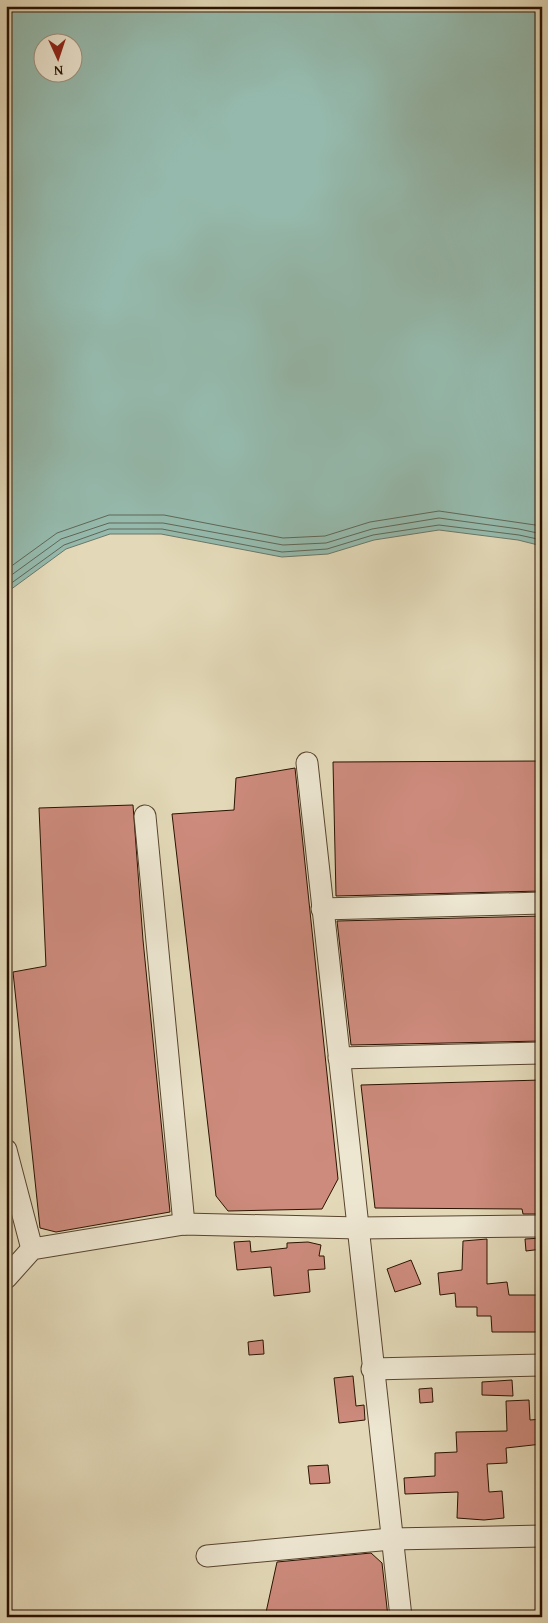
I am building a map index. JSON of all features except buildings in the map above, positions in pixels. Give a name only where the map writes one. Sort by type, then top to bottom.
[{"type":"street","points":[[307,764],[359,1228],[390,1539],[401,1617]]},
{"type":"street","points":[[145,816],[184,1224]]},
{"type":"street","points":[[322,910],[542,903]]},
{"type":"street","points":[[339,1058],[542,1053]]},
{"type":"street","points":[[6,1150],[32,1249]]},
{"type":"street","points":[[6,1278],[32,1249],[184,1224],[359,1228],[542,1226]]},
{"type":"street","points":[[372,1369],[542,1366]]},
{"type":"street","points":[[207,1556],[390,1539],[542,1536]]},
{"type":"water","points":[[6,6],[542,6],[542,546],[518,540],[439,530],[374,540],[328,554],[282,557],[161,534],[110,534],[66,549],[6,593]]}]
